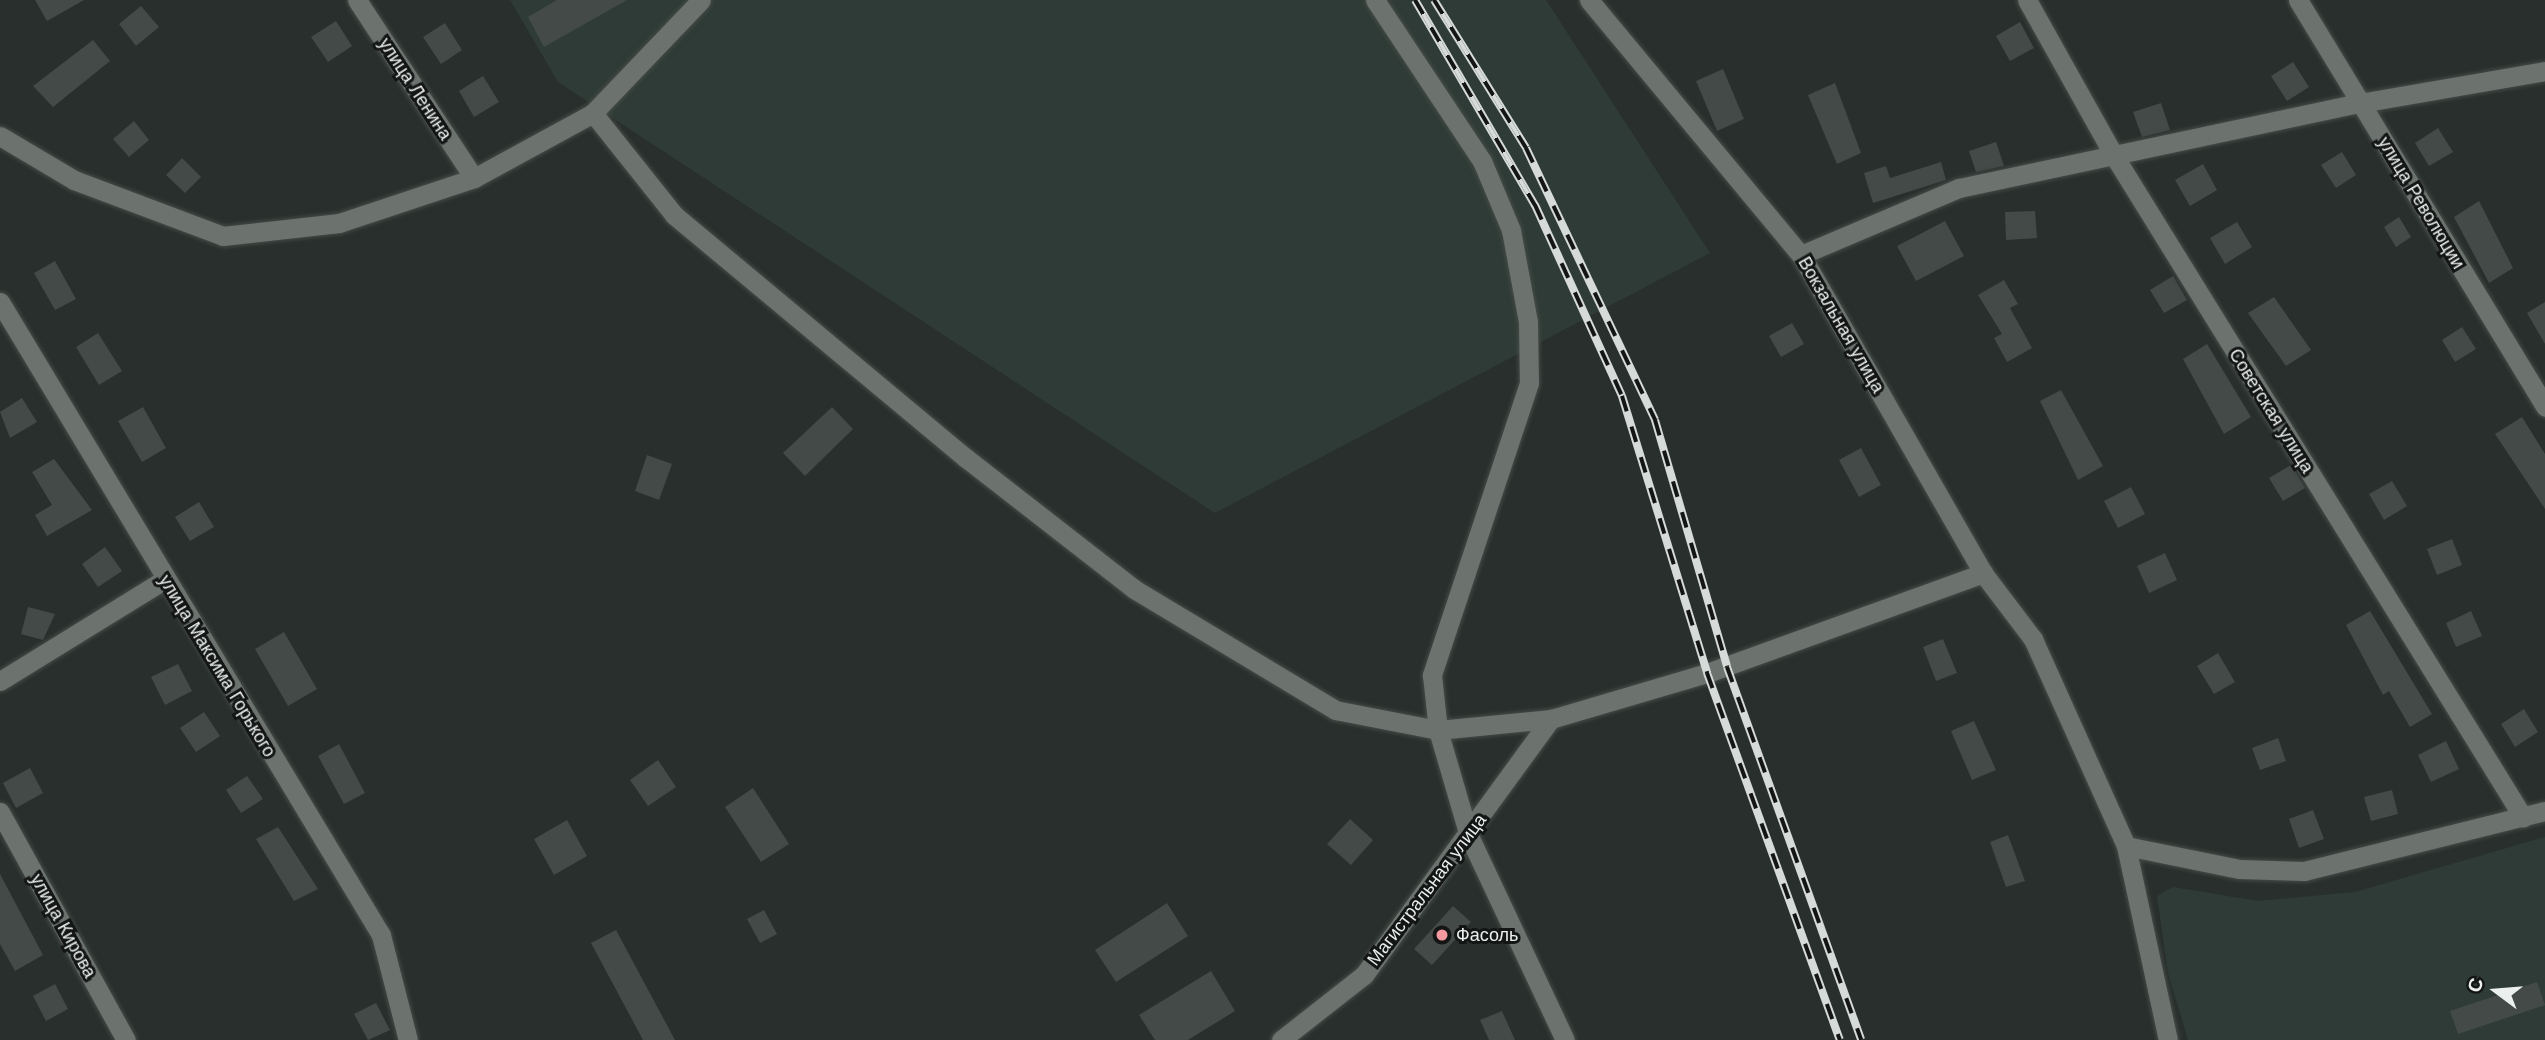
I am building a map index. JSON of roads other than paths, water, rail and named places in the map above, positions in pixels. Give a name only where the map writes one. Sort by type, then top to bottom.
[{"type":"street","name":"улица Ленина","points":[[357,0],[474,178]]},
{"type":"street","points":[[0,136],[74,180],[223,236],[339,223],[474,178],[593,113],[701,0]]},
{"type":"street","points":[[1375,0],[1482,161],[1511,230],[1528,322],[1529,383],[1432,675],[1438,730],[1469,836],[1565,1040]]},
{"type":"street","name":"Вокзальная улица","points":[[1589,0],[1801,255],[1983,573],[2034,639],[2126,846],[2168,1040]]},
{"type":"street","name":"Советская улица","points":[[2027,0],[2113,154],[2523,817]]},
{"type":"street","name":"улица Революции","points":[[2298,0],[2545,407]]},
{"type":"street","points":[[1801,255],[1959,188],[2360,103],[2545,71]]},
{"type":"street","points":[[593,113],[674,215],[1134,589],[1335,710],[1438,730],[1551,719],[1727,667],[1983,573]]},
{"type":"street","name":"улица Максима Горького","points":[[0,302],[381,935],[408,1040]]},
{"type":"street","points":[[0,681],[165,579]]},
{"type":"street","name":"Магистральная улица","points":[[1281,1040],[1364,975],[1469,836],[1551,719]]},
{"type":"street","points":[[2126,846],[2238,869],[2304,871],[2545,811]]},
{"type":"street","name":"улица Кирова","points":[[0,812],[126,1040]]},
{"type":"railway","points":[[1415,0],[1535,205],[1622,396],[1707,673],[1840,1040]]},
{"type":"railway","points":[[1434,0],[1526,148],[1655,420],[1727,667],[1861,1040]]},
{"type":"place","name":"Фасоль","points":[[1442,935]]}]
